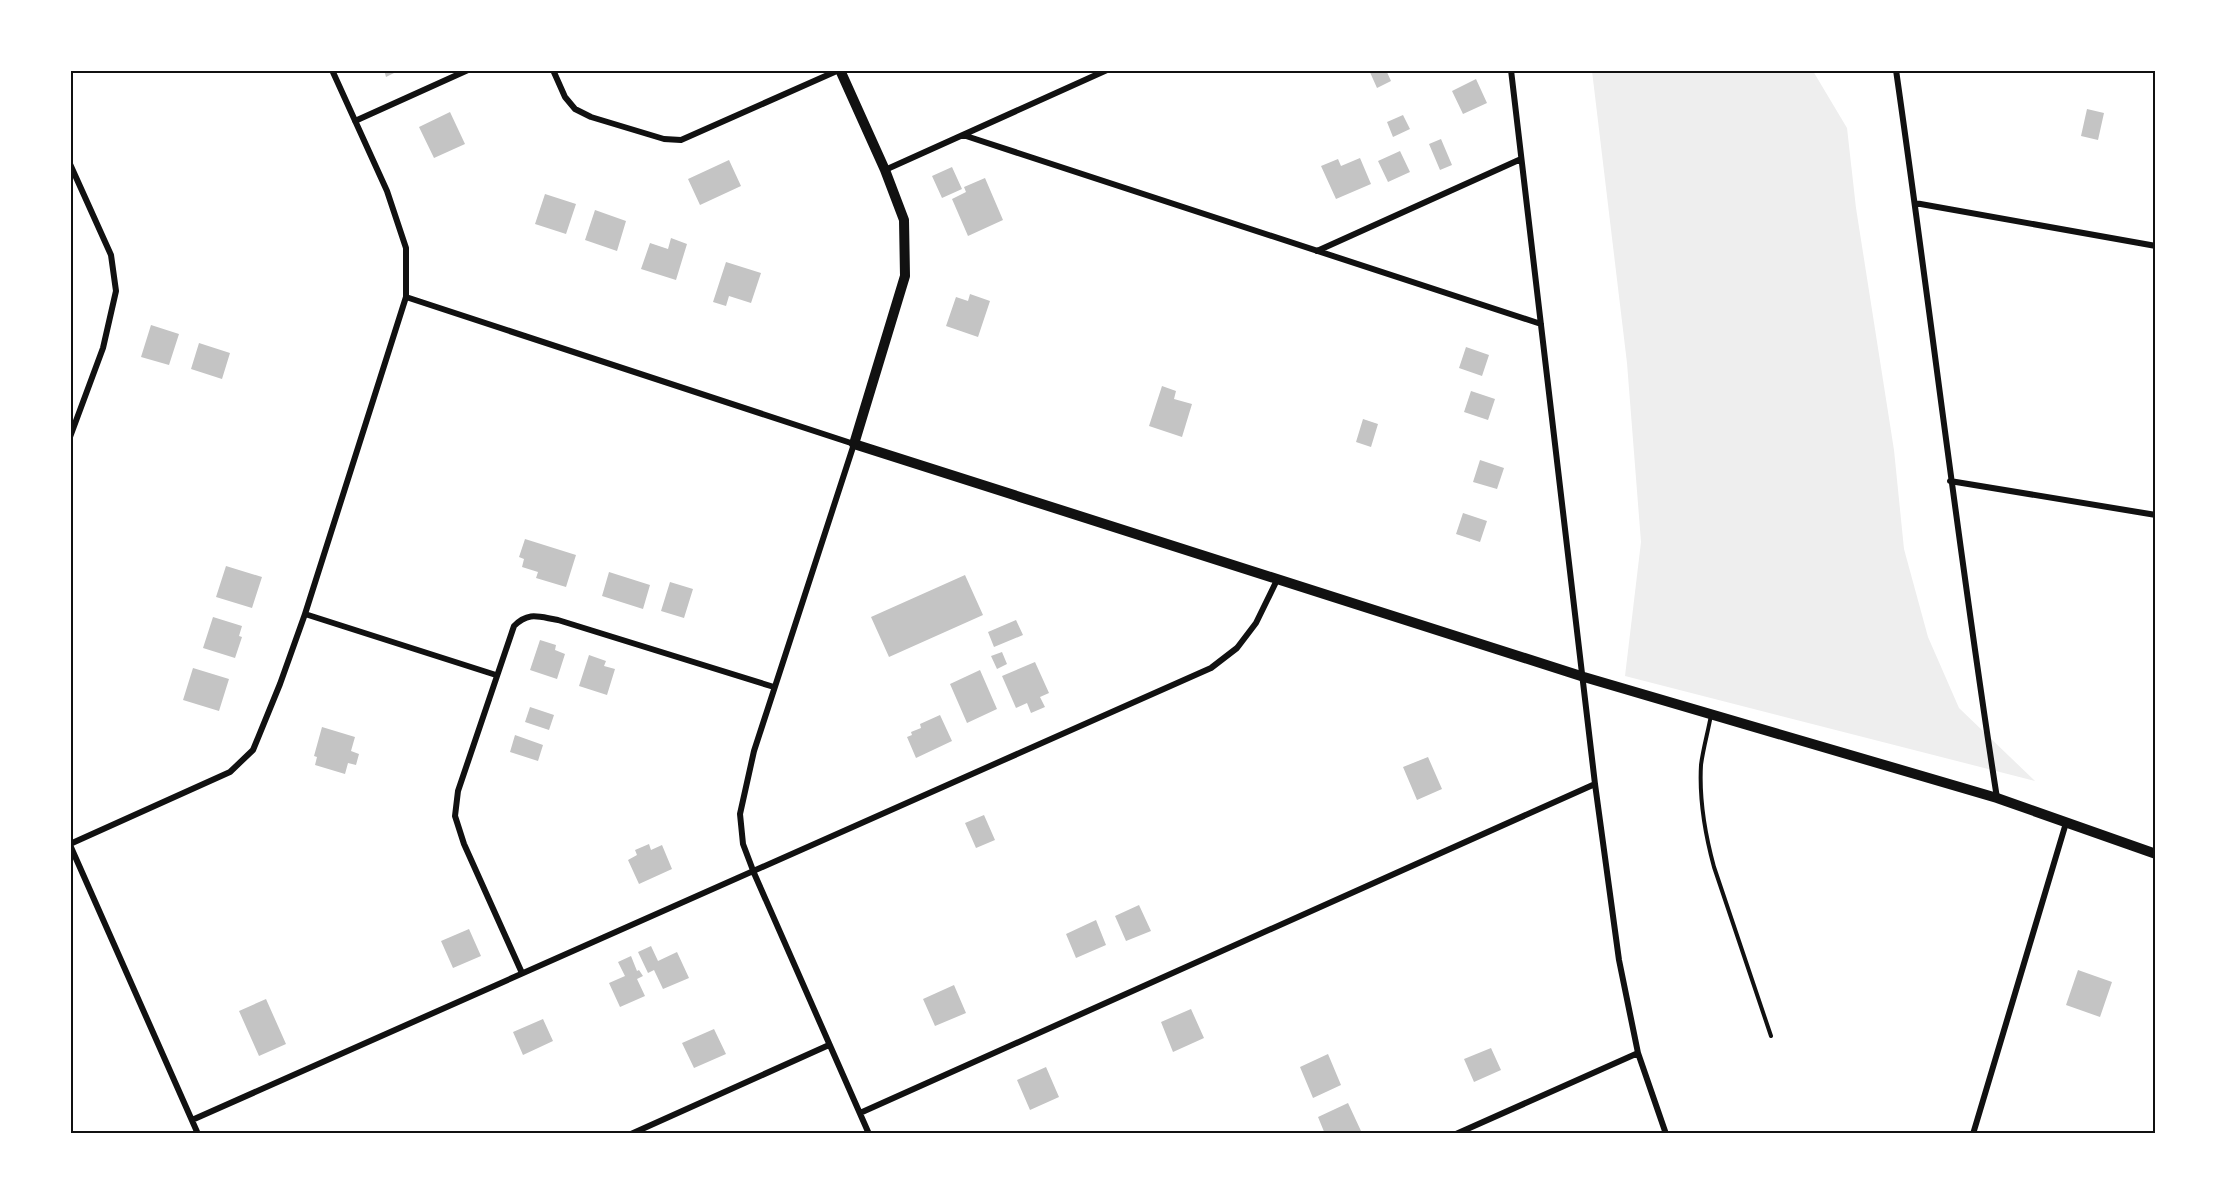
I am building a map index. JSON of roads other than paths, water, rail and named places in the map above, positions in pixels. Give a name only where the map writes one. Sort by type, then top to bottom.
[{"type":"street","points":[[198,1134],[70,845],[230,772],[253,750],[305,614],[406,297],[406,248],[387,191],[332,70]]},
{"type":"street","points":[[355,121],[468,70]]},
{"type":"street","points":[[553,70],[565,97],[575,109],[591,117],[664,139],[681,140],[840,70],[885,170],[904,220],[905,276],[854,444],[754,751],[740,814],[743,844],[754,873],[869,1134]]},
{"type":"street","points":[[885,170],[1107,70]]},
{"type":"street","points":[[1511,70],[1595,784],[1619,960],[1638,1053],[1666,1134]]},
{"type":"street","points":[[1896,70],[1950,481],[1997,798]]},
{"type":"street","points":[[963,135],[1541,324]]},
{"type":"street","points":[[1317,251],[1521,159]]},
{"type":"street","points":[[70,164],[111,255],[116,291],[103,348],[70,437]]},
{"type":"street","points":[[1915,203],[2156,246]]},
{"type":"street","points":[[406,297],[1277,580],[1584,677],[1997,798],[2156,854]]},
{"type":"street","points":[[1950,481],[2156,515]]},
{"type":"street","points":[[192,1120],[754,873],[1211,668],[1237,648],[1257,623],[1277,580]]},
{"type":"street","points":[[305,614],[496,675]]},
{"type":"street","points":[[522,974],[455,816],[458,790],[514,626],[523,617],[534,616],[558,620],[774,687]]},
{"type":"street","points":[[860,1113],[1595,784]]},
{"type":"street","points":[[1973,1134],[2066,823]]},
{"type":"street","points":[[631,1134],[830,1045]]},
{"type":"street","points":[[1456,1134],[1638,1053]]},
{"type":"lane","points":[[1711,714],[1701,765],[1701,806],[1707,841],[1771,1036]]}]
